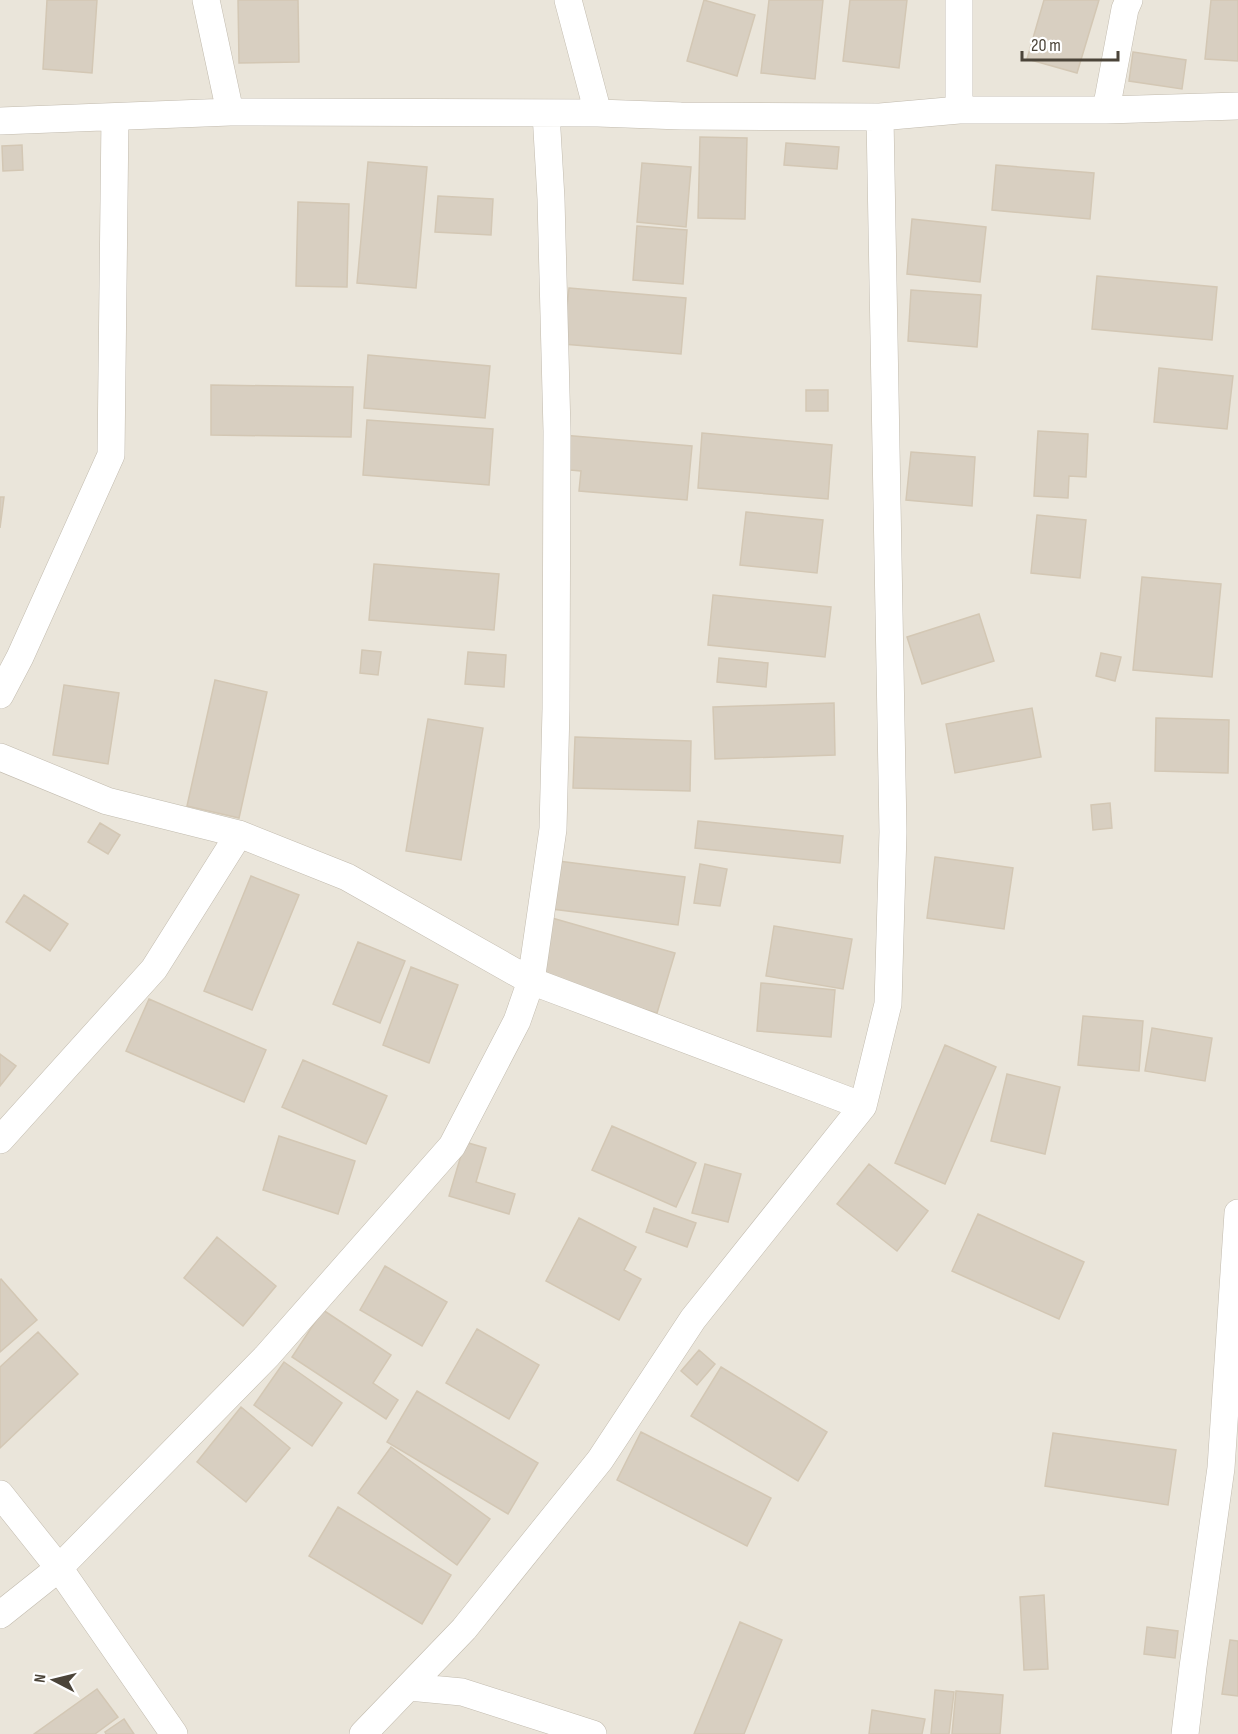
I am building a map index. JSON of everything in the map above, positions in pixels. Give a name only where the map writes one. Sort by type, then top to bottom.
[{"type":"street","points":[[206,0],[230,112]]},
{"type":"street","points":[[568,0],[598,113]]},
{"type":"street","points":[[958,0],[959,110]]},
{"type":"street","points":[[1106,110],[1125,9],[1129,0]]},
{"type":"street","points":[[0,122],[230,112],[598,113],[681,116],[880,117],[959,110],[1106,110],[1238,106]]},
{"type":"street","points":[[0,1615],[59,1568],[267,1356],[452,1146],[517,1021],[531,981],[553,829],[556,710],[556,431],[551,199],[546,113]]},
{"type":"street","points":[[0,695],[20,657],[111,455],[115,117]]},
{"type":"street","points":[[363,1734],[464,1629],[600,1460],[693,1319],[862,1106],[888,1004],[893,832],[880,117]]},
{"type":"street","points":[[0,757],[107,801],[239,834],[347,877],[531,981],[862,1106]]},
{"type":"street","points":[[0,1140],[154,969],[239,834]]},
{"type":"street","points":[[1185,1734],[1192,1667],[1229,1469],[1238,1213]]},
{"type":"street","points":[[0,1494],[59,1568],[174,1734]]},
{"type":"street","points":[[409,1687],[462,1692],[592,1734]]},
{"type":"shaded area","points":[[0,0],[1238,0],[1238,1734],[0,1734]]},
{"type":"building","points":[[47,0],[97,0],[92,73],[43,69]]},
{"type":"building","points":[[238,0],[298,0],[299,62],[239,63]]},
{"type":"building","points":[[704,0],[755,15],[737,76],[687,61]]},
{"type":"building","points":[[769,0],[823,0],[815,79],[761,73]]},
{"type":"building","points":[[850,0],[907,0],[899,68],[843,61]]},
{"type":"building","points":[[1044,0],[1099,0],[1077,73],[1027,59]]},
{"type":"building","points":[[1211,0],[1238,0],[1238,61],[1205,59]]},
{"type":"building","points":[[1133,52],[1186,60],[1182,89],[1129,81]]},
{"type":"building","points":[[700,137],[747,138],[745,219],[698,218]]},
{"type":"building","points":[[786,143],[839,147],[837,169],[784,165]]},
{"type":"building","points":[[22,145],[23,170],[3,171],[2,146]]},
{"type":"building","points":[[368,162],[427,167],[416,288],[357,283]]},
{"type":"building","points":[[642,163],[691,167],[686,227],[637,222]]},
{"type":"building","points":[[996,165],[1094,173],[1090,219],[992,210]]},
{"type":"building","points":[[438,196],[493,199],[491,235],[435,232]]},
{"type":"building","points":[[298,202],[349,204],[347,287],[296,286]]},
{"type":"building","points":[[912,219],[986,227],[980,282],[907,274]]},
{"type":"building","points":[[637,226],[687,230],[683,284],[633,280]]},
{"type":"building","points":[[1097,276],[1217,287],[1212,340],[1092,329]]},
{"type":"building","points":[[569,288],[686,298],[681,354],[563,344]]},
{"type":"building","points":[[911,290],[981,295],[977,347],[908,341]]},
{"type":"building","points":[[368,355],[490,366],[485,418],[364,408]]},
{"type":"building","points":[[1159,368],[1233,376],[1227,429],[1154,422]]},
{"type":"building","points":[[211,385],[353,387],[351,437],[211,435]]},
{"type":"building","points":[[806,390],[828,390],[828,411],[806,411]]},
{"type":"building","points":[[367,420],[493,429],[489,485],[363,475]]},
{"type":"building","points":[[1038,431],[1088,434],[1086,477],[1069,476],[1068,498],[1034,496]]},
{"type":"building","points":[[702,433],[832,445],[828,499],[698,488]]},
{"type":"building","points":[[562,435],[692,446],[687,500],[579,491],[581,471],[559,469]]},
{"type":"building","points":[[911,452],[975,457],[972,506],[906,500]]},
{"type":"building","points":[[0,497],[4,497],[0,528]]},
{"type":"building","points":[[746,512],[823,520],[817,573],[740,565]]},
{"type":"building","points":[[1037,515],[1086,520],[1080,578],[1031,573]]},
{"type":"building","points":[[374,564],[499,574],[494,630],[369,620]]},
{"type":"building","points":[[1142,577],[1221,584],[1212,677],[1133,670]]},
{"type":"building","points":[[713,595],[831,607],[825,657],[708,645]]},
{"type":"building","points":[[979,614],[994,661],[922,684],[907,637]]},
{"type":"building","points":[[362,650],[381,652],[378,675],[360,673]]},
{"type":"building","points":[[468,652],[506,655],[504,687],[465,684]]},
{"type":"building","points":[[1101,653],[1121,657],[1115,681],[1096,676]]},
{"type":"building","points":[[719,658],[768,663],[766,687],[717,682]]},
{"type":"building","points":[[215,680],[267,692],[239,818],[187,806]]},
{"type":"building","points":[[64,685],[119,693],[108,764],[53,755]]},
{"type":"building","points":[[834,703],[835,755],[715,759],[713,707]]},
{"type":"building","points":[[1032,708],[1041,757],[955,773],[946,724]]},
{"type":"building","points":[[1156,718],[1229,720],[1228,773],[1155,771]]},
{"type":"building","points":[[428,719],[483,728],[461,860],[406,851]]},
{"type":"building","points":[[575,737],[691,741],[690,791],[573,788]]},
{"type":"building","points":[[1110,803],[1112,828],[1093,830],[1091,805]]},
{"type":"building","points":[[698,821],[843,836],[840,863],[695,848]]},
{"type":"building","points":[[100,823],[120,835],[108,854],[88,842]]},
{"type":"building","points":[[935,857],[1013,868],[1004,929],[927,918]]},
{"type":"building","points":[[558,861],[685,877],[678,925],[552,909]]},
{"type":"building","points":[[700,864],[727,869],[720,906],[694,903]]},
{"type":"building","points":[[251,876],[299,895],[252,1010],[204,991]]},
{"type":"building","points":[[24,895],[68,924],[50,951],[6,922]]},
{"type":"building","points":[[552,918],[675,953],[657,1013],[534,979]]},
{"type":"building","points":[[774,926],[852,939],[843,989],[766,976]]},
{"type":"building","points":[[358,942],[405,961],[380,1023],[333,1004]]},
{"type":"building","points":[[411,967],[458,985],[429,1063],[383,1045]]},
{"type":"building","points":[[761,983],[835,990],[831,1037],[757,1031]]},
{"type":"building","points":[[149,999],[266,1050],[244,1102],[126,1051]]},
{"type":"building","points":[[1083,1016],[1143,1021],[1139,1071],[1078,1065]]},
{"type":"building","points":[[1152,1028],[1212,1038],[1205,1081],[1145,1071]]},
{"type":"building","points":[[945,1045],[996,1067],[945,1184],[895,1163]]},
{"type":"building","points":[[0,1054],[16,1066],[0,1086]]},
{"type":"building","points":[[303,1060],[387,1096],[366,1144],[282,1107]]},
{"type":"building","points":[[1007,1074],[1060,1087],[1045,1154],[991,1141]]},
{"type":"building","points":[[612,1126],[696,1163],[676,1207],[592,1170]]},
{"type":"building","points":[[279,1136],[355,1161],[338,1214],[263,1190]]},
{"type":"building","points":[[465,1142],[486,1148],[476,1182],[515,1194],[509,1214],[449,1196]]},
{"type":"building","points":[[705,1164],[741,1174],[728,1222],[692,1213]]},
{"type":"building","points":[[869,1164],[928,1211],[897,1251],[837,1204]]},
{"type":"building","points":[[654,1208],[696,1223],[687,1247],[646,1232]]},
{"type":"building","points":[[978,1214],[1084,1262],[1059,1319],[952,1271]]},
{"type":"building","points":[[579,1218],[636,1247],[624,1270],[641,1279],[619,1320],[546,1281]]},
{"type":"building","points":[[217,1237],[276,1286],[243,1326],[184,1278]]},
{"type":"building","points":[[385,1266],[447,1302],[422,1346],[360,1310]]},
{"type":"building","points":[[0,1280],[37,1320],[0,1352]]},
{"type":"building","points":[[323,1310],[391,1355],[373,1383],[398,1400],[386,1419],[292,1357]]},
{"type":"building","points":[[477,1329],[539,1365],[509,1419],[446,1383]]},
{"type":"building","points":[[38,1332],[78,1374],[0,1448],[0,1367]]},
{"type":"building","points":[[699,1350],[715,1364],[697,1385],[681,1371]]},
{"type":"building","points":[[284,1362],[342,1403],[312,1446],[254,1405]]},
{"type":"building","points":[[721,1367],[827,1432],[798,1481],[691,1416]]},
{"type":"building","points":[[417,1391],[538,1463],[508,1514],[387,1442]]},
{"type":"building","points":[[241,1407],[290,1448],[246,1502],[197,1462]]},
{"type":"building","points":[[641,1432],[771,1498],[747,1546],[617,1480]]},
{"type":"building","points":[[1053,1433],[1176,1450],[1168,1505],[1045,1486]]},
{"type":"building","points":[[391,1447],[490,1519],[457,1565],[358,1493]]},
{"type":"building","points":[[338,1507],[451,1575],[422,1624],[309,1556]]},
{"type":"building","points":[[1044,1595],[1048,1669],[1024,1670],[1020,1597]]},
{"type":"building","points":[[740,1622],[782,1640],[744,1734],[694,1734]]},
{"type":"building","points":[[1147,1627],[1178,1631],[1175,1658],[1144,1654]]},
{"type":"building","points":[[1230,1640],[1238,1641],[1238,1696],[1222,1694]]},
{"type":"building","points":[[97,1689],[118,1717],[95,1734],[34,1734]]},
{"type":"building","points":[[935,1690],[954,1692],[949,1734],[931,1734]]},
{"type":"building","points":[[956,1691],[1003,1695],[1000,1734],[952,1734]]},
{"type":"building","points":[[872,1710],[925,1719],[922,1734],[869,1734]]},
{"type":"building","points":[[124,1719],[134,1734],[106,1734],[105,1732]]}]
